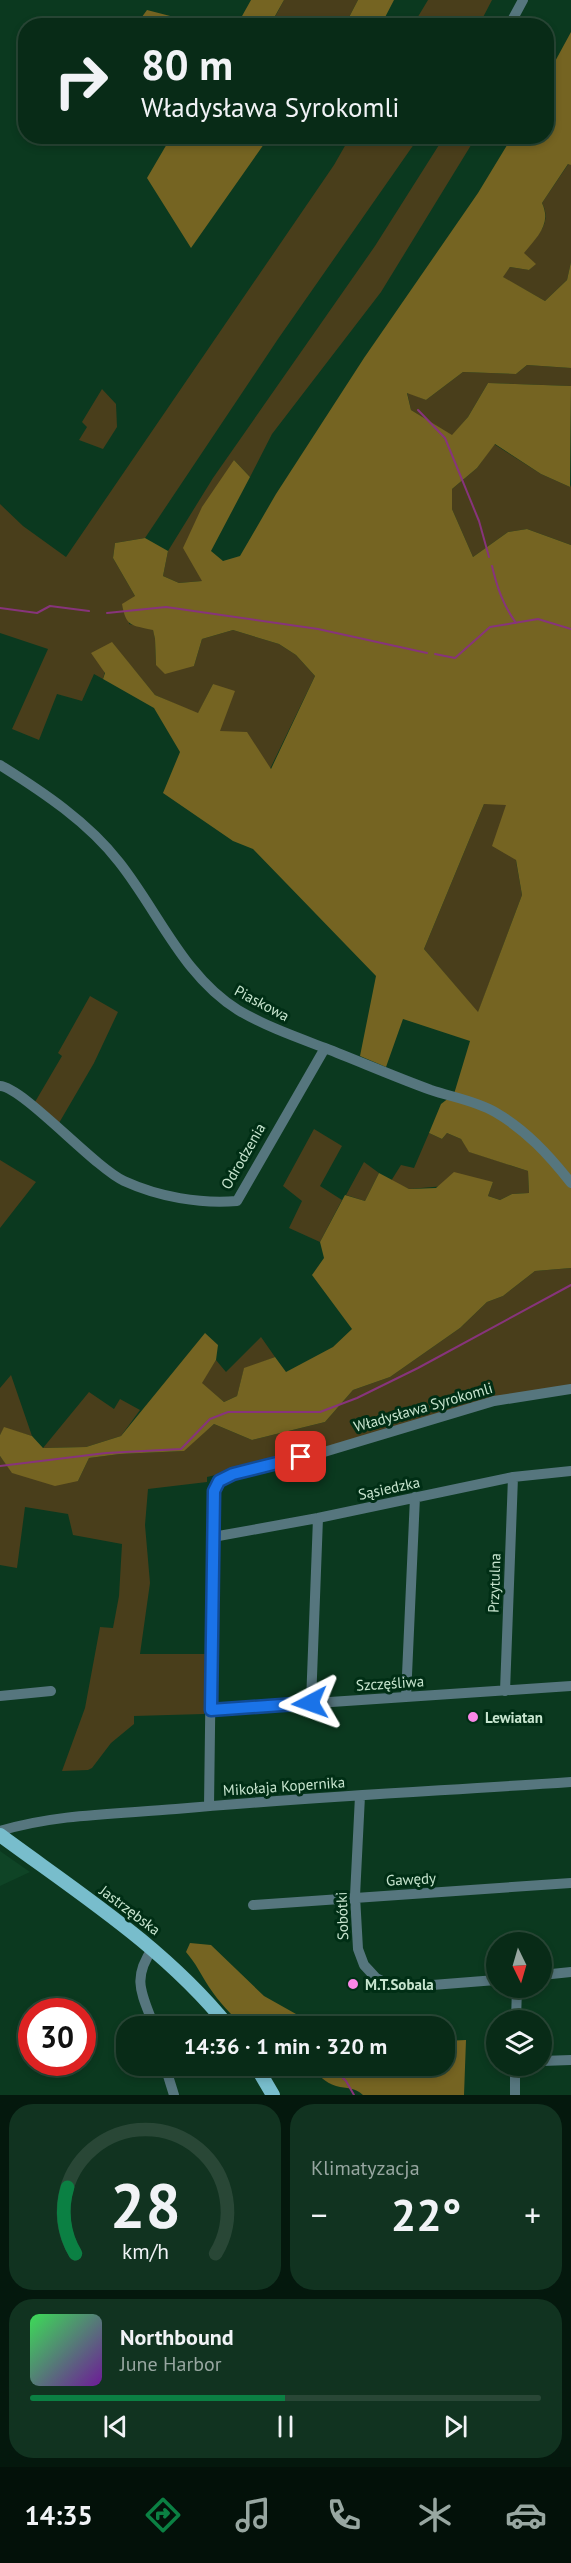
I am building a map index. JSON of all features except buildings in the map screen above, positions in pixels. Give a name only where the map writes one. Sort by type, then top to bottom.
[{"type":"main road","name":"Jastrzębska","points":[[0,1833],[153,1948],[220,2016]]},
{"type":"main road","points":[[261,2076],[273,2095]]},
{"type":"street","points":[[513,18],[523,0]]},
{"type":"street","name":"Piaskowa","points":[[0,765],[45,794],[105,846],[131,878],[198,975],[219,996],[238,1010],[266,1025],[398,1077],[494,1111],[533,1139],[571,1183]]},
{"type":"street","name":"Odrodzenia","points":[[0,1086],[16,1092],[80,1149],[123,1181],[175,1198],[216,1203],[237,1201],[325,1048]]},
{"type":"street","name":"Władysława Syrokomli","points":[[209,1806],[214,1491],[219,1481],[233,1474],[324,1452],[494,1401],[571,1389]]},
{"type":"street","name":"Sąsiedzka","points":[[213,1537],[318,1518],[513,1477],[571,1471]]},
{"type":"street","name":"Przytulna","points":[[505,1691],[513,1477]]},
{"type":"street","points":[[406,1696],[415,1497]]},
{"type":"street","points":[[310,1703],[318,1518]]},
{"type":"street","name":"Szczęśliwa","points":[[211,1710],[571,1686]]},
{"type":"street","points":[[0,1696],[51,1691]]},
{"type":"street","name":"Mikołaja Kopernika","points":[[0,1833],[23,1823],[50,1819],[571,1782]]},
{"type":"street","name":"Sobótki","points":[[360,1796],[355,1896],[358,1949],[364,1965],[376,1978],[388,1984],[407,1987],[486,1981]]},
{"type":"street","name":"Gawędy","points":[[253,1905],[355,1896],[571,1883]]},
{"type":"street","points":[[150,2016],[140,1987],[140,1973],[143,1961],[153,1948]]},
{"type":"street","points":[[552,1974],[571,1972]]},
{"type":"street","points":[[552,2061],[571,2060]]},
{"type":"street","points":[[168,2076],[174,2095]]},
{"type":"street","points":[[515,2076],[515,2095]]},
{"type":"shaded area","points":[[251,0],[284,0],[274,18],[241,18]]},
{"type":"shaded area","points":[[284,0],[358,0],[349,18],[274,18]]},
{"type":"shaded area","points":[[358,0],[394,0],[385,18],[349,18]]},
{"type":"shaded area","points":[[428,0],[492,0],[483,18],[417,18]]},
{"type":"shaded area","points":[[147,10],[178,18],[141,18]]},
{"type":"shaded area","points":[[571,32],[571,165],[568,164],[542,203],[545,217],[542,230],[524,253],[536,264],[529,270],[510,267],[503,277],[545,301],[567,280],[571,262],[571,368],[527,365],[516,374],[463,372],[426,400],[407,393],[411,410],[452,435],[468,417],[488,383],[571,386],[570,487],[541,474],[495,444],[477,468],[452,489],[452,509],[473,557],[508,532],[527,529],[571,545],[571,1268],[535,1271],[503,1296],[487,1302],[460,1328],[390,1377],[353,1390],[325,1422],[252,1440],[214,1424],[184,1451],[89,1458],[78,1481],[55,1486],[12,1473],[0,1456],[0,1435],[4,1427],[32,1436],[43,1448],[86,1447],[121,1436],[205,1333],[218,1345],[216,1360],[202,1383],[224,1402],[237,1396],[244,1368],[275,1357],[286,1372],[333,1347],[352,1329],[312,1275],[324,1258],[320,1242],[345,1195],[365,1201],[379,1173],[409,1189],[436,1188],[454,1172],[493,1182],[488,1196],[500,1200],[512,1194],[529,1193],[528,1171],[469,1152],[461,1139],[447,1133],[442,1139],[429,1133],[441,1104],[454,1094],[470,1041],[403,1019],[386,1067],[360,1056],[376,976],[253,849],[233,841],[163,793],[180,752],[154,708],[103,679],[105,673],[91,653],[112,642],[155,695],[198,713],[213,684],[235,691],[220,731],[247,732],[271,769],[315,676],[296,655],[279,644],[233,630],[202,639],[194,666],[165,674],[156,665],[153,630],[135,626],[125,617],[122,604],[135,596],[113,558],[115,543],[145,538],[168,551],[163,576],[179,583],[202,581],[183,548],[202,507],[234,460],[250,477],[211,551],[223,561],[240,556],[276,494],[364,358],[478,193],[508,144],[554,144],[554,63]],"holes":[[[484,804],[506,805],[492,846],[516,860],[522,895],[478,1012],[424,949]]]},
{"type":"shaded area","points":[[167,144],[264,144],[191,248],[147,178]]},
{"type":"shaded area","points":[[346,144],[414,144],[278,339],[145,538],[115,543],[113,558],[135,596],[129,624],[153,629],[156,665],[194,666],[202,639],[233,630],[279,644],[296,655],[315,676],[270,769],[220,731],[213,684],[198,714],[155,695],[112,643],[103,679],[94,674],[82,701],[57,694],[39,740],[12,729],[48,649],[0,633],[0,504],[23,526],[66,557],[334,165]]},
{"type":"shaded area","points":[[440,144],[472,144],[381,292],[272,434],[250,477],[234,460],[202,581],[179,583],[163,576],[168,551],[213,478],[375,246]]},
{"type":"shaded area","points":[[569,163],[571,165],[571,262],[567,280],[545,301],[502,277],[510,267],[529,270],[535,264],[523,253],[542,230],[546,217],[542,203]]},
{"type":"shaded area","points":[[527,365],[571,368],[571,386],[488,383],[468,417],[452,436],[411,410],[407,392],[426,400],[463,372],[516,374]]},
{"type":"shaded area","points":[[102,389],[116,404],[117,427],[103,449],[79,440],[87,427],[82,422]]},
{"type":"shaded area","points":[[494,444],[541,474],[570,487],[571,485],[571,545],[527,529],[508,532],[473,557],[452,509],[452,489],[477,468]]},
{"type":"shaded area","points":[[484,804],[506,804],[522,895],[478,1013],[424,949]]},
{"type":"shaded area","points":[[90,996],[118,1012],[94,1063],[59,1123],[35,1102],[62,1056],[58,1053]]},
{"type":"shaded area","points":[[314,1129],[342,1146],[320,1186],[342,1200],[320,1242],[289,1228],[302,1201],[283,1186]]},
{"type":"shaded area","points":[[429,1133],[442,1139],[447,1133],[461,1139],[470,1152],[528,1171],[529,1193],[512,1194],[500,1200],[488,1196],[493,1182],[409,1189],[391,1181],[401,1165],[414,1168]]},
{"type":"shaded area","points":[[0,1160],[36,1182],[0,1228]]},
{"type":"shaded area","points":[[364,1162],[379,1173],[365,1201],[346,1195]]},
{"type":"shaded area","points":[[571,1268],[571,1385],[307,1454],[207,1477],[207,1482],[148,1489],[145,1525],[150,1583],[140,1654],[205,1654],[204,1714],[134,1716],[134,1724],[111,1743],[92,1768],[62,1771],[85,1708],[100,1627],[113,1628],[119,1596],[122,1544],[73,1535],[68,1514],[25,1507],[17,1568],[0,1565],[0,1456],[13,1473],[78,1481],[89,1458],[183,1451],[214,1424],[252,1440],[325,1422],[353,1390],[390,1377],[460,1328],[487,1302],[503,1296],[535,1271]]},
{"type":"shaded area","points":[[261,1337],[275,1357],[244,1369],[237,1396],[224,1402],[201,1383],[216,1360],[226,1372]]},
{"type":"shaded area","points":[[11,1375],[32,1436],[4,1428],[0,1435],[0,1388]]},
{"type":"shaded area","points":[[89,1392],[114,1409],[120,1399],[140,1410],[121,1436],[86,1447],[43,1448]]},
{"type":"shaded area","points":[[0,1851],[30,1872],[0,1886]]},
{"type":"shaded area","points":[[190,1943],[211,1945],[264,1996],[296,2014],[313,2016],[233,2016],[217,1998],[186,1952]]},
{"type":"shaded area","points":[[455,2040],[466,2040],[464,2095],[363,2095],[354,2089],[328,2083],[320,2076],[455,2076]]},
{"type":"waterway","points":[[418,410],[445,438],[479,521],[489,557]]},
{"type":"waterway","points":[[492,566],[501,596],[516,623]]},
{"type":"waterway","points":[[0,608],[37,613],[50,606],[89,611]]},
{"type":"waterway","points":[[107,613],[166,607],[318,629],[427,653]]},
{"type":"waterway","points":[[435,654],[455,658],[490,627],[538,619],[571,629]]},
{"type":"waterway","points":[[0,1466],[106,1453],[181,1449],[210,1419],[228,1412],[320,1412],[357,1398],[418,1368],[571,1285]]},
{"type":"waterway","points":[[341,2076],[354,2095]]},
{"type":"place","name":"Lewiatan","points":[[473,1717]]},
{"type":"place","name":"M.T.Sobala","points":[[353,1984]]},
{"type":"route","points":[[301,1457],[233,1474],[219,1481],[214,1491],[211,1710],[310,1703]]}]
